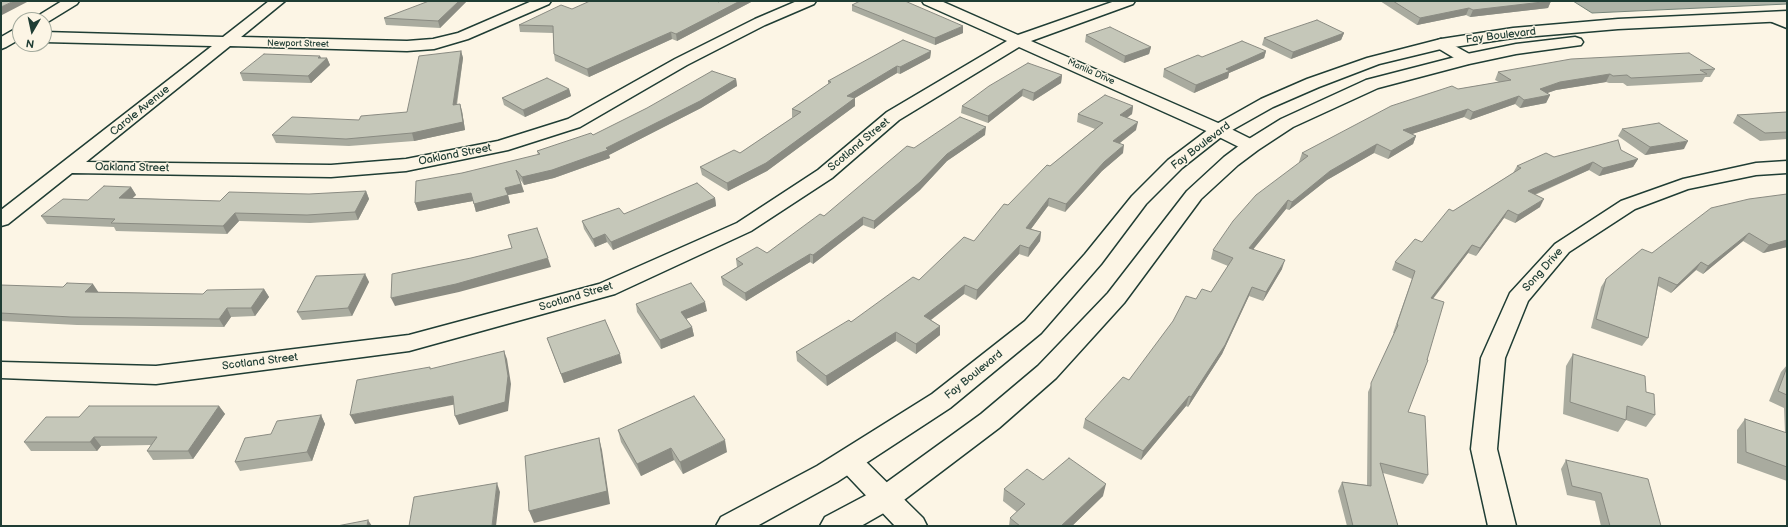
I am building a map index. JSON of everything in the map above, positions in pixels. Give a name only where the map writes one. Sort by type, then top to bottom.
[{"type":"main road","name":"Fay Boulevard","points":[[731,526],[848,460],[941,401],[1034,327],[1093,259],[1139,200],[1175,164],[1219,130],[1267,103],[1313,83],[1373,60],[1441,44],[1513,33],[1610,25],[1782,19]]},
{"type":"main road","name":"Fay Boulevard","points":[[835,526],[886,498],[990,421],[1047,372],[1116,298],[1164,232],[1194,196],[1231,162],[1287,123],[1372,84],[1467,58],[1516,49],[1568,43],[1787,31]]},
{"type":"street","points":[[52,13],[72,1]]},
{"type":"street","name":"Carole Avenue","points":[[1,220],[278,1]]},
{"type":"street","name":"Newport Street","points":[[52,36],[407,46],[434,44],[463,36],[544,1]]},
{"type":"street","name":"Oakland Street","points":[[68,167],[331,171],[406,165],[502,146],[574,123],[688,59],[760,22],[809,1]]},
{"type":"street","name":"Manila Drive","points":[[929,1],[1020,40],[1252,146]]},
{"type":"street","name":"Scotland Street","points":[[1,370],[156,375],[409,343],[607,289],[744,227],[825,174],[893,116],[1020,40],[1128,1]]},
{"type":"street","points":[[1,44],[12,36]]},
{"type":"street","points":[[1441,44],[1467,58]]},
{"type":"street","name":"Song Drive","points":[[1502,526],[1484,449],[1493,358],[1518,298],[1562,248],[1628,205],[1683,184],[1756,169],[1787,167]]},
{"type":"street","points":[[848,460],[913,526]]},
{"type":"shaded area","points":[[1573,1],[1787,1],[1787,4],[1592,13]]},
{"type":"building","points":[[1,1],[14,1],[1,7]]},
{"type":"building","points":[[429,1],[459,1],[438,21],[384,18]]},
{"type":"building","points":[[590,1],[740,1],[676,34],[671,32],[587,69],[554,54],[553,26],[519,25],[561,5],[572,9]]},
{"type":"building","points":[[860,1],[905,1],[963,26],[935,38],[852,5]]},
{"type":"building","points":[[1393,1],[1551,1],[1473,10],[1469,8],[1420,18]]},
{"type":"building","points":[[1317,20],[1344,33],[1293,52],[1264,38]]},
{"type":"building","points":[[1110,27],[1151,47],[1125,56],[1086,35]]},
{"type":"building","points":[[903,40],[931,51],[900,67],[897,66],[847,96],[855,98],[766,163],[727,183],[700,167],[734,150],[740,153],[801,112],[792,109],[831,82],[828,81]]},
{"type":"building","points":[[1242,41],[1266,51],[1226,69],[1230,71],[1196,85],[1164,69],[1198,55],[1202,57]]},
{"type":"building","points":[[461,51],[453,105],[460,104],[463,122],[412,133],[346,139],[272,135],[292,117],[359,120],[361,116],[407,112],[419,56]]},
{"type":"building","points":[[1689,53],[1715,69],[1700,70],[1707,74],[1631,78],[1627,75],[1613,76],[1610,74],[1560,82],[1540,89],[1550,95],[1524,100],[1519,96],[1473,112],[1468,109],[1403,130],[1416,136],[1391,151],[1377,144],[1330,171],[1292,202],[1288,200],[1249,248],[1285,260],[1266,292],[1252,287],[1225,345],[1191,397],[1189,396],[1143,451],[1085,419],[1123,377],[1129,380],[1173,321],[1186,296],[1196,299],[1202,289],[1211,292],[1233,258],[1213,250],[1233,221],[1256,195],[1308,156],[1302,153],[1391,106],[1452,86],[1458,89],[1511,80],[1498,72],[1571,59]]},
{"type":"building","points":[[264,54],[320,56],[318,58],[327,58],[308,76],[240,73]]},
{"type":"building","points":[[1028,63],[1062,75],[1034,93],[1023,89],[988,116],[962,106],[989,86]]},
{"type":"building","points":[[712,71],[736,79],[700,101],[606,148],[608,150],[552,170],[522,177],[516,170],[521,184],[505,188],[508,195],[474,204],[471,193],[415,203],[416,181],[462,173],[540,154],[537,151],[591,133],[593,135],[647,108]]},
{"type":"building","points":[[547,78],[569,89],[523,110],[502,98]]},
{"type":"building","points":[[1105,95],[1133,106],[1120,115],[1138,122],[1113,141],[1124,145],[1104,162],[1066,204],[1049,198],[1026,228],[1041,232],[1029,248],[1020,245],[977,290],[965,285],[924,316],[940,326],[916,344],[896,332],[826,376],[796,352],[849,320],[851,322],[913,277],[919,280],[964,237],[974,241],[1004,204],[1008,205],[1047,165],[1050,166],[1103,123],[1078,114]]},
{"type":"building","points":[[1787,112],[1787,132],[1765,133],[1737,115]]},
{"type":"building","points":[[960,117],[986,127],[947,154],[920,182],[874,221],[863,217],[813,255],[810,254],[745,293],[721,277],[743,264],[736,259],[757,247],[767,253],[820,214],[824,216],[907,146],[914,148]]},
{"type":"building","points":[[1659,123],[1688,141],[1650,147],[1622,129]]},
{"type":"building","points":[[1618,140],[1621,150],[1638,159],[1603,168],[1593,162],[1528,191],[1544,199],[1518,215],[1508,210],[1480,248],[1472,245],[1431,298],[1444,302],[1428,360],[1408,412],[1425,416],[1428,475],[1380,463],[1398,526],[1353,526],[1342,482],[1371,486],[1371,383],[1398,325],[1397,324],[1415,271],[1395,262],[1415,239],[1422,242],[1449,209],[1453,211],[1521,168],[1517,166],[1546,153],[1554,157]]},
{"type":"building","points":[[697,183],[715,198],[611,242],[605,234],[593,239],[582,221],[619,208],[624,214]]},
{"type":"building","points":[[104,186],[131,187],[119,198],[220,201],[229,192],[309,194],[366,191],[355,212],[307,215],[235,213],[223,226],[111,223],[115,219],[41,216],[63,199],[88,200]]},
{"type":"building","points":[[1787,194],[1787,240],[1769,245],[1749,233],[1708,266],[1701,262],[1677,285],[1659,277],[1648,338],[1596,319],[1606,279],[1642,249],[1652,253],[1711,208],[1749,199]]},
{"type":"building","points":[[537,228],[548,258],[456,284],[391,298],[392,274],[512,248],[508,235]]},
{"type":"building","points":[[365,274],[348,308],[297,312],[316,276]]},
{"type":"building","points":[[67,283],[93,284],[85,292],[203,294],[207,290],[264,289],[251,308],[227,308],[219,319],[71,317],[1,313],[1,285],[63,287]]},
{"type":"building","points":[[691,283],[705,302],[681,312],[692,327],[660,340],[636,304]]},
{"type":"building","points":[[605,320],[620,354],[561,374],[547,338]]},
{"type":"building","points":[[504,351],[508,376],[505,402],[455,416],[453,396],[350,415],[357,380],[430,367],[430,369]]},
{"type":"building","points":[[1573,354],[1645,376],[1646,392],[1654,394],[1655,415],[1627,406],[1626,420],[1570,402]]},
{"type":"building","points":[[1787,367],[1787,395],[1778,391]]},
{"type":"building","points":[[694,396],[725,440],[680,462],[671,448],[637,464],[618,430]]},
{"type":"building","points":[[89,406],[219,406],[188,451],[147,451],[157,437],[94,437],[90,442],[24,442],[46,417],[79,417]]},
{"type":"building","points":[[321,415],[307,452],[235,462],[245,438],[271,434],[277,421]]},
{"type":"building","points":[[1745,419],[1787,433],[1787,467],[1746,452]]},
{"type":"building","points":[[599,438],[607,491],[529,511],[525,456]]},
{"type":"building","points":[[1069,458],[1106,484],[1061,526],[1020,526],[1010,518],[1025,504],[1004,489],[1027,469],[1043,480]]},
{"type":"building","points":[[1566,460],[1648,479],[1661,526],[1610,526],[1601,493],[1572,486]]},
{"type":"building","points":[[497,483],[492,526],[409,526],[414,497]]},
{"type":"building","points":[[368,520],[367,526],[337,526]]}]
